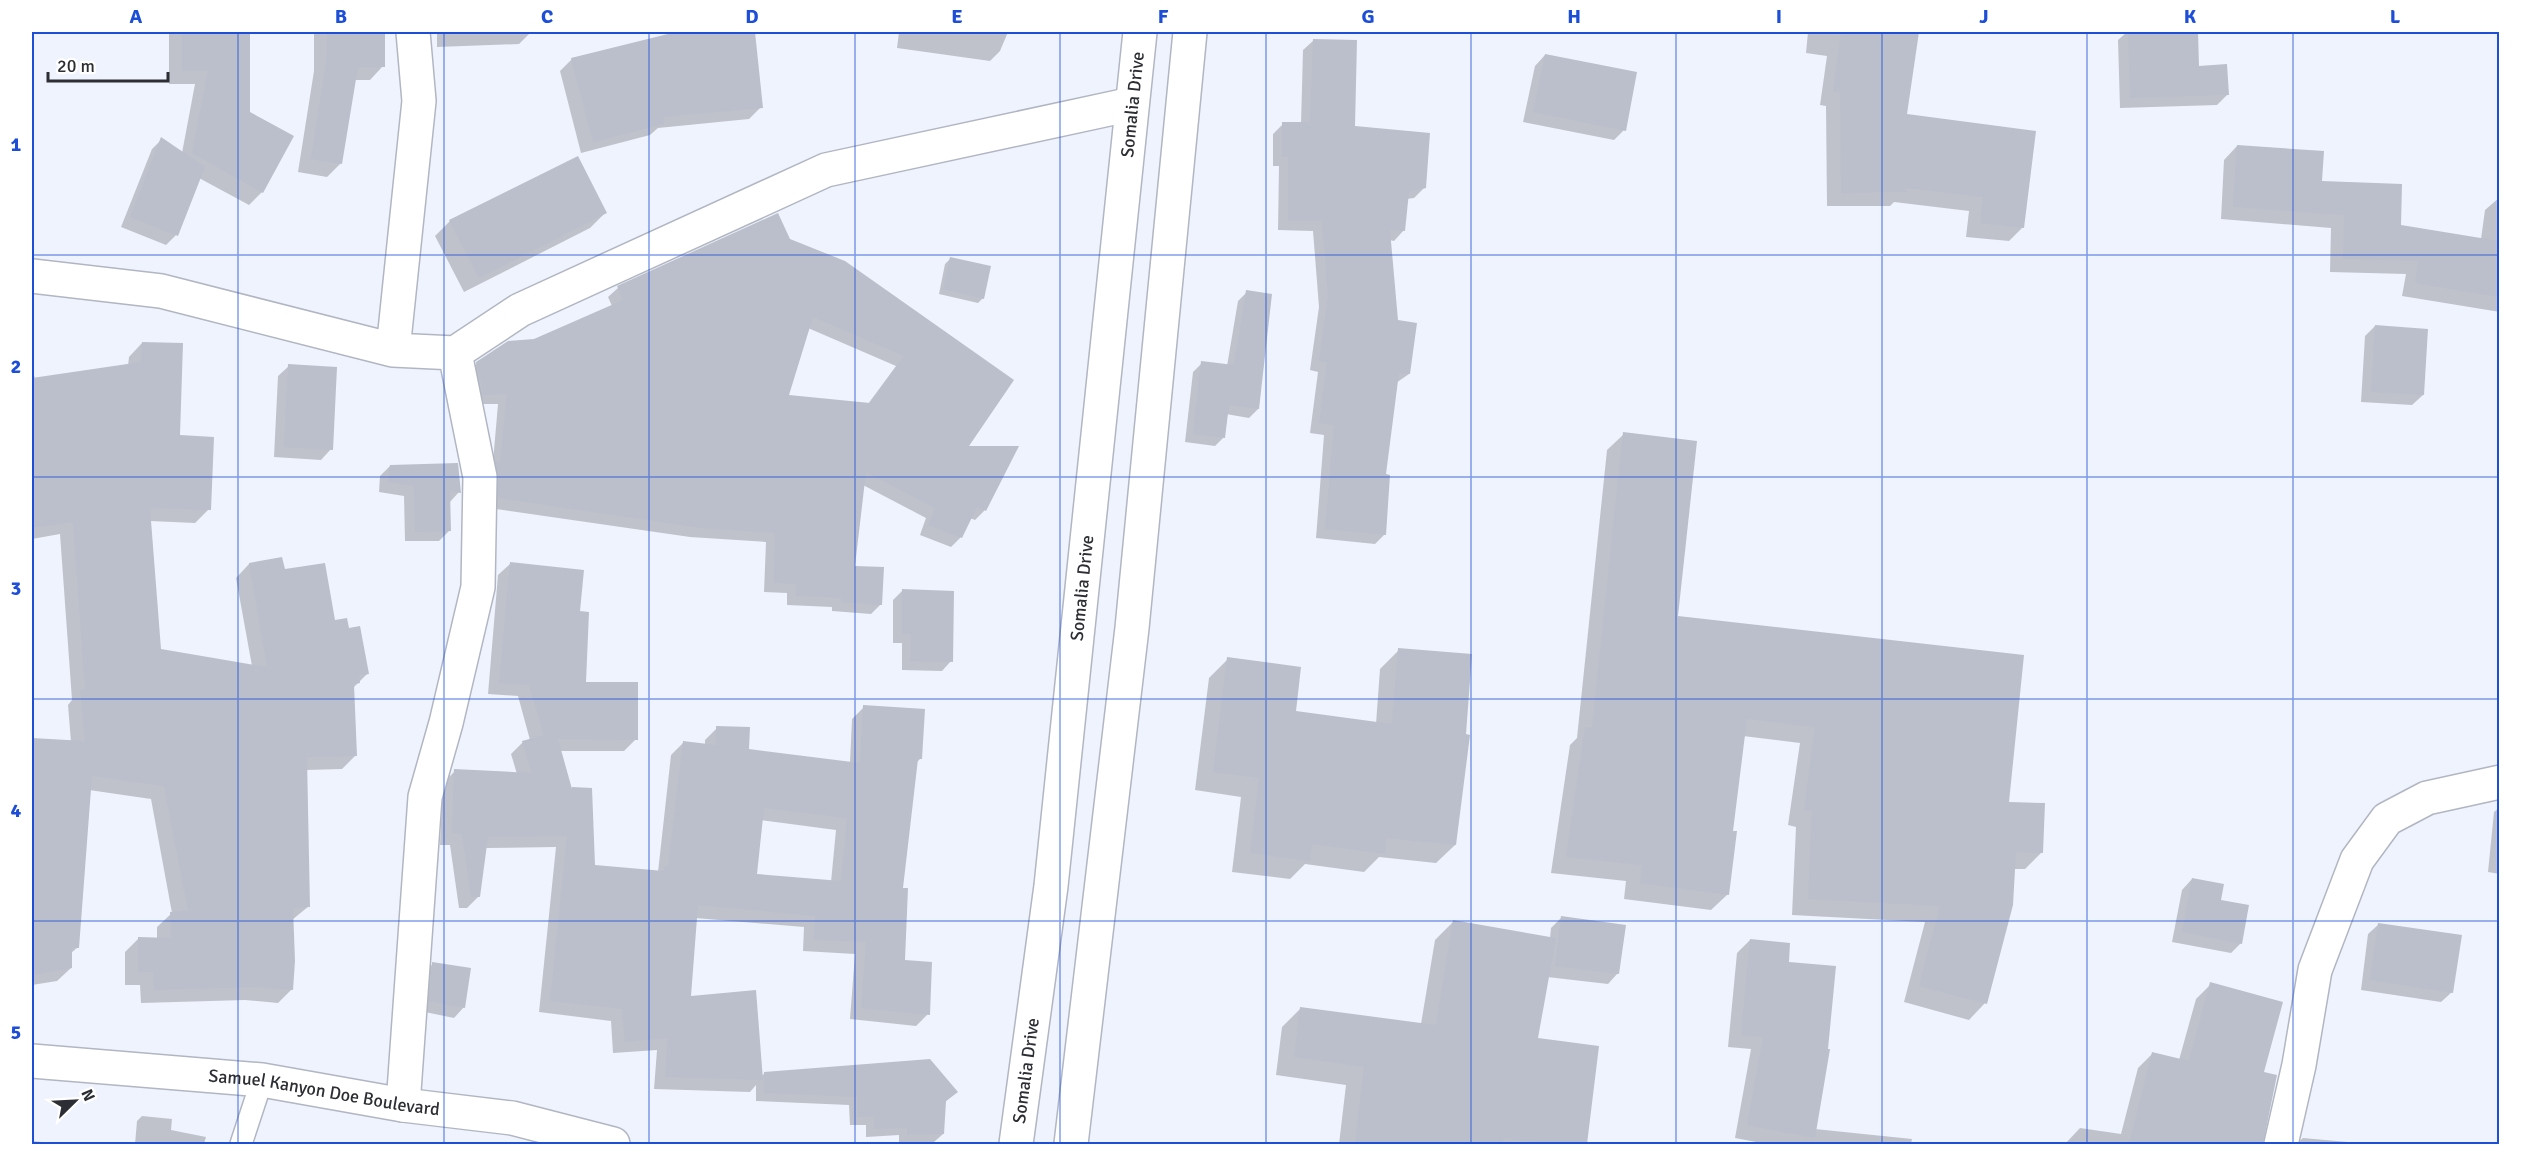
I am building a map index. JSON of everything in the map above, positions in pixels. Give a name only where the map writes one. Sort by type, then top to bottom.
[{"type":"street","points":[[393,350],[419,101],[412,32]]},
{"type":"street","name":"Somalia Drive","points":[[1016,1144],[1051,886],[1140,32]]},
{"type":"street","points":[[1071,1144],[1132,628],[1190,32]]},
{"type":"street","points":[[32,276],[161,291],[393,350],[455,353],[520,310],[826,170],[1132,104]]},
{"type":"street","points":[[402,1105],[425,797],[446,723],[478,586],[480,477],[455,353]]},
{"type":"street","points":[[2281,1144],[2299,1065],[2315,970],[2357,860],[2387,819],[2427,798],[2499,782]]},
{"type":"street","name":"Samuel Kanyon Doe Boulevard","points":[[32,1061],[262,1080],[402,1105],[512,1118],[613,1144]]},
{"type":"lane","points":[[241,1144],[262,1080]]},
{"type":"building","points":[[182,32],[250,32],[250,112],[294,136],[263,193],[192,153],[208,71],[182,71]]},
{"type":"building","points":[[327,32],[385,32],[385,67],[358,67],[342,164],[311,159],[327,56]]},
{"type":"building","points":[[676,32],[755,32],[763,108],[663,117],[664,124],[593,142],[571,58]]},
{"type":"building","points":[[1841,32],[1919,32],[1907,114],[2036,131],[2024,228],[1980,223],[1983,197],[1905,188],[1906,192],[1841,193],[1840,92],[1833,91]]},
{"type":"building","points":[[2128,32],[2198,32],[2199,66],[2227,64],[2229,95],[2130,98]]},
{"type":"building","points":[[1313,39],[1357,40],[1355,126],[1430,133],[1426,188],[1409,192],[1405,231],[1390,230],[1398,320],[1417,323],[1410,374],[1399,373],[1386,474],[1390,475],[1386,535],[1325,529],[1334,425],[1319,423],[1327,362],[1319,361],[1328,296],[1322,221],[1288,221],[1288,156],[1282,157],[1282,122],[1310,122]]},
{"type":"building","points":[[1545,54],[1637,72],[1626,131],[1533,112]]},
{"type":"building","points":[[161,137],[205,167],[178,236],[130,217]]},
{"type":"building","points":[[2237,145],[2324,151],[2322,181],[2402,184],[2401,225],[2499,241],[2499,297],[2415,283],[2418,261],[2343,259],[2344,215],[2233,207]]},
{"type":"building","points":[[578,156],[607,213],[479,278],[449,220]]},
{"type":"building","points":[[778,213],[790,239],[845,261],[1014,380],[969,446],[1019,446],[986,511],[977,507],[962,538],[928,525],[935,508],[866,472],[855,566],[884,567],[882,605],[841,602],[841,598],[796,596],[796,584],[774,583],[775,533],[701,528],[498,498],[496,462],[500,462],[507,394],[483,395],[476,362],[508,341],[534,339],[623,300],[617,286]],"holes":[[[813,317],[904,356],[870,403],[789,395]]]},
{"type":"building","points":[[950,257],[991,266],[984,299],[943,289]]},
{"type":"building","points":[[1246,290],[1272,294],[1259,409],[1229,405],[1225,438],[1193,434],[1201,361],[1234,365]]},
{"type":"building","points":[[2375,325],[2428,329],[2424,395],[2371,392]]},
{"type":"building","points":[[142,342],[183,343],[180,435],[214,437],[211,510],[150,508],[161,649],[267,667],[249,563],[282,557],[285,569],[325,563],[335,620],[347,618],[349,628],[360,626],[369,674],[359,676],[360,683],[354,684],[357,756],[307,757],[310,907],[293,908],[295,961],[293,990],[259,987],[154,990],[153,972],[138,972],[138,937],[171,938],[170,912],[188,911],[164,786],[92,776],[79,948],[72,948],[72,968],[32,975],[32,738],[85,741],[80,690],[85,689],[73,522],[32,528],[32,378],[141,362]]},
{"type":"building","points":[[288,364],[337,367],[333,450],[284,447]]},
{"type":"building","points":[[1623,432],[1697,441],[1678,616],[2024,655],[2009,802],[2045,803],[2043,853],[2016,852],[2013,905],[1987,1004],[1919,986],[1940,906],[1808,899],[1812,811],[1804,810],[1815,727],[1747,719],[1733,831],[1737,831],[1729,895],[1640,883],[1642,865],[1566,857],[1585,727],[1592,728]]},
{"type":"building","points":[[458,463],[461,493],[450,491],[451,531],[415,532],[414,486],[388,482],[390,465]]},
{"type":"building","points":[[510,562],[584,570],[580,611],[589,612],[586,682],[638,682],[638,740],[558,739],[572,789],[572,787],[592,788],[595,865],[664,871],[664,866],[668,867],[683,741],[716,745],[716,726],[750,727],[749,749],[860,763],[863,705],[925,709],[922,759],[918,759],[903,888],[908,888],[905,960],[932,962],[930,1015],[861,1008],[866,942],[814,940],[815,916],[698,905],[691,996],[756,990],[763,1080],[665,1077],[668,1038],[625,1042],[622,1009],[550,1001],[567,836],[488,837],[480,897],[471,897],[462,834],[452,833],[454,769],[532,773],[522,741],[544,735],[529,685],[499,683]],"holes":[[[764,808],[847,818],[841,881],[757,874]]]},
{"type":"building","points":[[902,589],[954,591],[953,662],[911,661],[911,634],[902,634]]},
{"type":"building","points":[[1398,648],[1472,654],[1466,734],[1470,735],[1456,845],[1386,838],[1385,854],[1312,844],[1310,861],[1250,853],[1259,778],[1213,772],[1227,657],[1301,667],[1296,711],[1392,724]]},
{"type":"building","points":[[2192,878],[2224,884],[2221,900],[2249,905],[2242,944],[2182,932]]},
{"type":"building","points":[[1561,916],[1626,925],[1619,974],[1555,966]]},
{"type":"building","points":[[1453,920],[1556,938],[1538,1038],[1599,1046],[1587,1144],[1553,1144],[1504,1138],[1503,1144],[1355,1144],[1364,1067],[1294,1057],[1300,1007],[1436,1025]]},
{"type":"building","points":[[2378,923],[2462,935],[2453,993],[2370,980]]},
{"type":"building","points":[[1750,939],[1790,943],[1789,962],[1836,966],[1828,1049],[1830,1049],[1815,1138],[1747,1125],[1763,1037],[1741,1035]]},
{"type":"building","points":[[432,962],[471,968],[465,1008],[429,1001]]},
{"type":"building","points":[[2210,982],[2283,1002],[2264,1072],[2277,1075],[2263,1144],[2129,1144],[2152,1052],[2189,1061]]},
{"type":"building","points":[[930,1059],[958,1092],[946,1101],[944,1134],[907,1135],[907,1128],[874,1129],[874,1117],[857,1117],[857,1097],[764,1093],[764,1072]]}]
